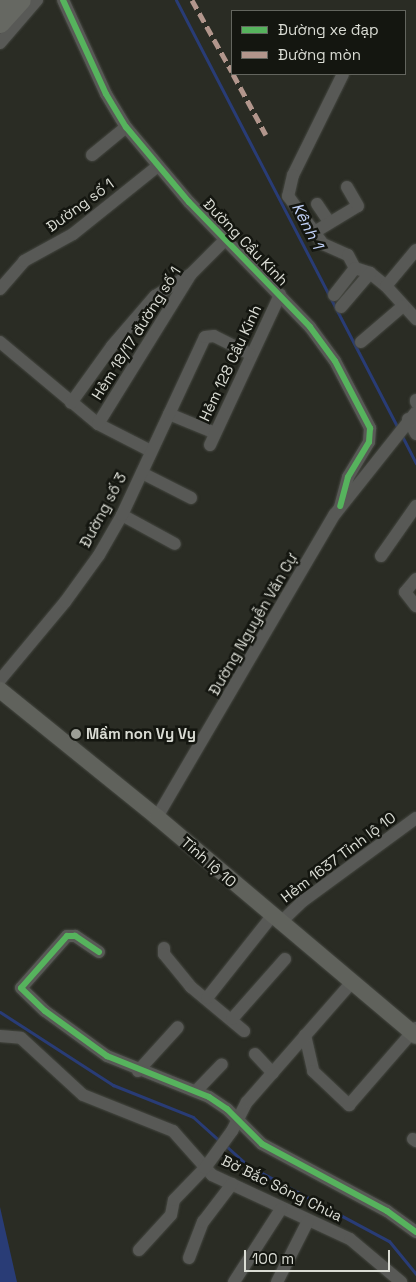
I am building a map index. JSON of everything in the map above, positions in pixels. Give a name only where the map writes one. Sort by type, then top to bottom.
[{"type":"highway","points":[[0,23],[21,0]]},
{"type":"main road","name":"Tỉnh lộ 10","points":[[0,690],[157,817],[351,983],[415,1032]]},
{"type":"street","points":[[0,42],[38,0]]},
{"type":"street","name":"Đường Cầu Kinh","points":[[63,0],[106,94],[126,127],[158,166],[225,240],[280,295],[335,360],[370,428],[369,442],[348,477],[340,506]]},
{"type":"street","points":[[343,75],[294,175],[288,196],[313,233],[323,244],[348,255],[355,268],[370,273],[386,286],[411,312],[361,342]]},
{"type":"street","points":[[92,155],[126,127]]},
{"type":"street","name":"Đường số 1","points":[[0,290],[24,261],[73,234],[158,166]]},
{"type":"street","points":[[313,233],[358,206],[347,188]]},
{"type":"street","points":[[317,204],[329,222]]},
{"type":"street","name":"Hẻm 18/17 đường số 1","points":[[98,424],[191,274],[225,240]]},
{"type":"street","points":[[386,286],[416,250]]},
{"type":"street","points":[[334,295],[355,268]]},
{"type":"street","points":[[341,307],[370,273]]},
{"type":"street","points":[[72,403],[112,346],[154,296],[191,274]]},
{"type":"street","name":"Hẻm 128 Cầu Kinh","points":[[169,414],[213,439],[250,354],[280,295]]},
{"type":"street","name":"Đường số 3","points":[[0,680],[65,602],[99,555],[122,515],[206,337],[214,336],[250,354]]},
{"type":"street","points":[[0,342],[98,424],[152,451]]},
{"type":"street","points":[[412,416],[416,434]]},
{"type":"street","name":"Đường Nguyễn Văn Cự","points":[[157,817],[340,506],[382,451],[412,416]]},
{"type":"street","points":[[142,473],[191,498]]},
{"type":"street","points":[[381,556],[416,506]]},
{"type":"street","points":[[122,515],[175,544]]},
{"type":"street","points":[[416,579],[405,592],[416,606]]},
{"type":"street","name":"Hẻm 1637 Tỉnh lộ 10","points":[[207,998],[276,920],[416,818]]},
{"type":"street","points":[[99,952],[75,936],[67,936],[21,988],[24,994],[107,1056],[138,1071],[196,1091],[227,1109],[235,1125],[262,1144],[387,1211],[416,1232]]},
{"type":"street","points":[[164,948],[164,954],[183,978],[244,1030]]},
{"type":"street","points":[[232,1019],[285,959]]},
{"type":"street","points":[[139,1250],[171,1215],[174,1200],[206,1168],[273,1073],[351,983]]},
{"type":"street","points":[[138,1071],[178,1027]]},
{"type":"street","points":[[305,1035],[313,1071],[350,1105],[415,1032]]},
{"type":"street","name":"Bờ Bắc Sông Chùa","points":[[0,1036],[21,1038],[83,1095],[173,1131],[206,1168],[232,1184],[281,1209],[350,1239],[400,1282]]},
{"type":"street","points":[[255,1054],[273,1073]]},
{"type":"street","points":[[196,1091],[222,1064]]},
{"type":"street","points":[[188,1258],[203,1222],[232,1184]]},
{"type":"street","points":[[234,1282],[281,1209]]},
{"type":"street","points":[[277,1282],[308,1221]]},
{"type":"water","points":[[0,1207],[17,1282],[0,1282]]},
{"type":"waterway","name":"Kênh 1","points":[[176,0],[398,429]]},
{"type":"waterway","name":"Kênh 1","points":[[401,434],[416,463]]},
{"type":"waterway","points":[[0,1012],[113,1085],[193,1117],[220,1141]]},
{"type":"waterway","points":[[225,1145],[247,1165],[389,1241],[416,1274]]},
{"type":"marked path","points":[[192,0],[231,70]]},
{"type":"marked path","points":[[234,75],[266,135]]},
{"type":"cycle path","points":[[63,0],[106,94],[126,127],[189,202],[310,327],[335,361],[370,428],[369,442],[348,477],[340,506]]},
{"type":"cycle path","points":[[99,952],[75,936],[67,936],[21,988],[45,1011],[107,1056],[209,1097],[227,1109],[262,1144],[387,1211],[416,1232]]},
{"type":"place","name":"Mầm non Vy Vy","points":[[76,734]]}]
